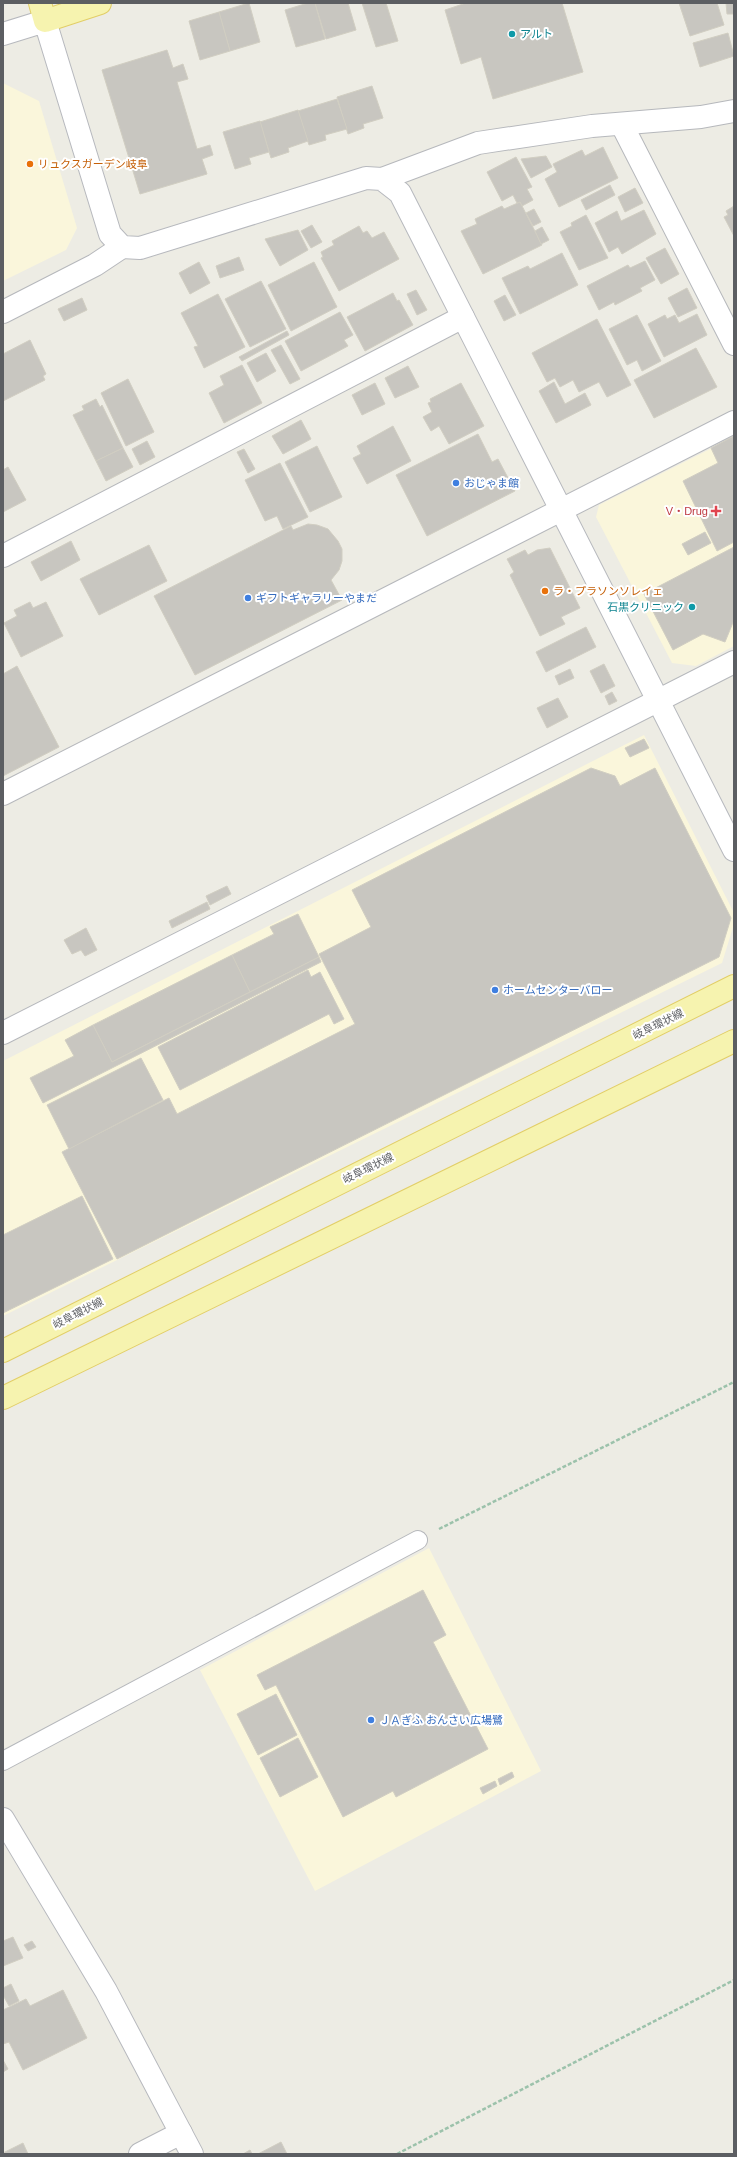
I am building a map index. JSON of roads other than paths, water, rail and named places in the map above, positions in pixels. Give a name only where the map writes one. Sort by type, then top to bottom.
[{"type":"main road","points":[[42,12],[100,3]]},
{"type":"main road","name":"岐阜環状線","points":[[3,1351],[734,986]]},
{"type":"main road","points":[[3,1398],[734,1041]]},
{"type":"street","points":[[3,34],[42,12],[110,234],[122,247]]},
{"type":"street","points":[[3,312],[95,265],[122,247],[140,248],[366,178],[382,179],[478,143],[592,126],[734,111]]},
{"type":"street","points":[[622,124],[734,344]]},
{"type":"street","points":[[382,179],[400,193],[734,850]]},
{"type":"street","points":[[3,556],[463,317]]},
{"type":"street","points":[[3,794],[734,422]]},
{"type":"street","points":[[3,1033],[734,662]]},
{"type":"street","points":[[3,1819],[106,1992],[192,2154]]},
{"type":"street","points":[[140,2154],[181,2133]]},
{"type":"lane","points":[[3,1762],[418,1540]]},
{"type":"place","name":"アルト","points":[[512,34]]},
{"type":"place","name":"リュクスガーデン岐阜","points":[[30,164]]},
{"type":"place","name":"おじゃま館","points":[[456,483]]},
{"type":"place","name":"V・Drug","points":[[716,511]]},
{"type":"place","name":"ラ・プラソンソレイェ","points":[[545,591]]},
{"type":"place","name":"ギフトギャラリーやまだ","points":[[248,598]]},
{"type":"place","name":"石黒クリニック","points":[[692,607]]},
{"type":"place","name":"ホームセンターバロー","points":[[495,990]]},
{"type":"place","name":"ＪＡぎふ おんさい広場鷺","points":[[371,1720]]}]
